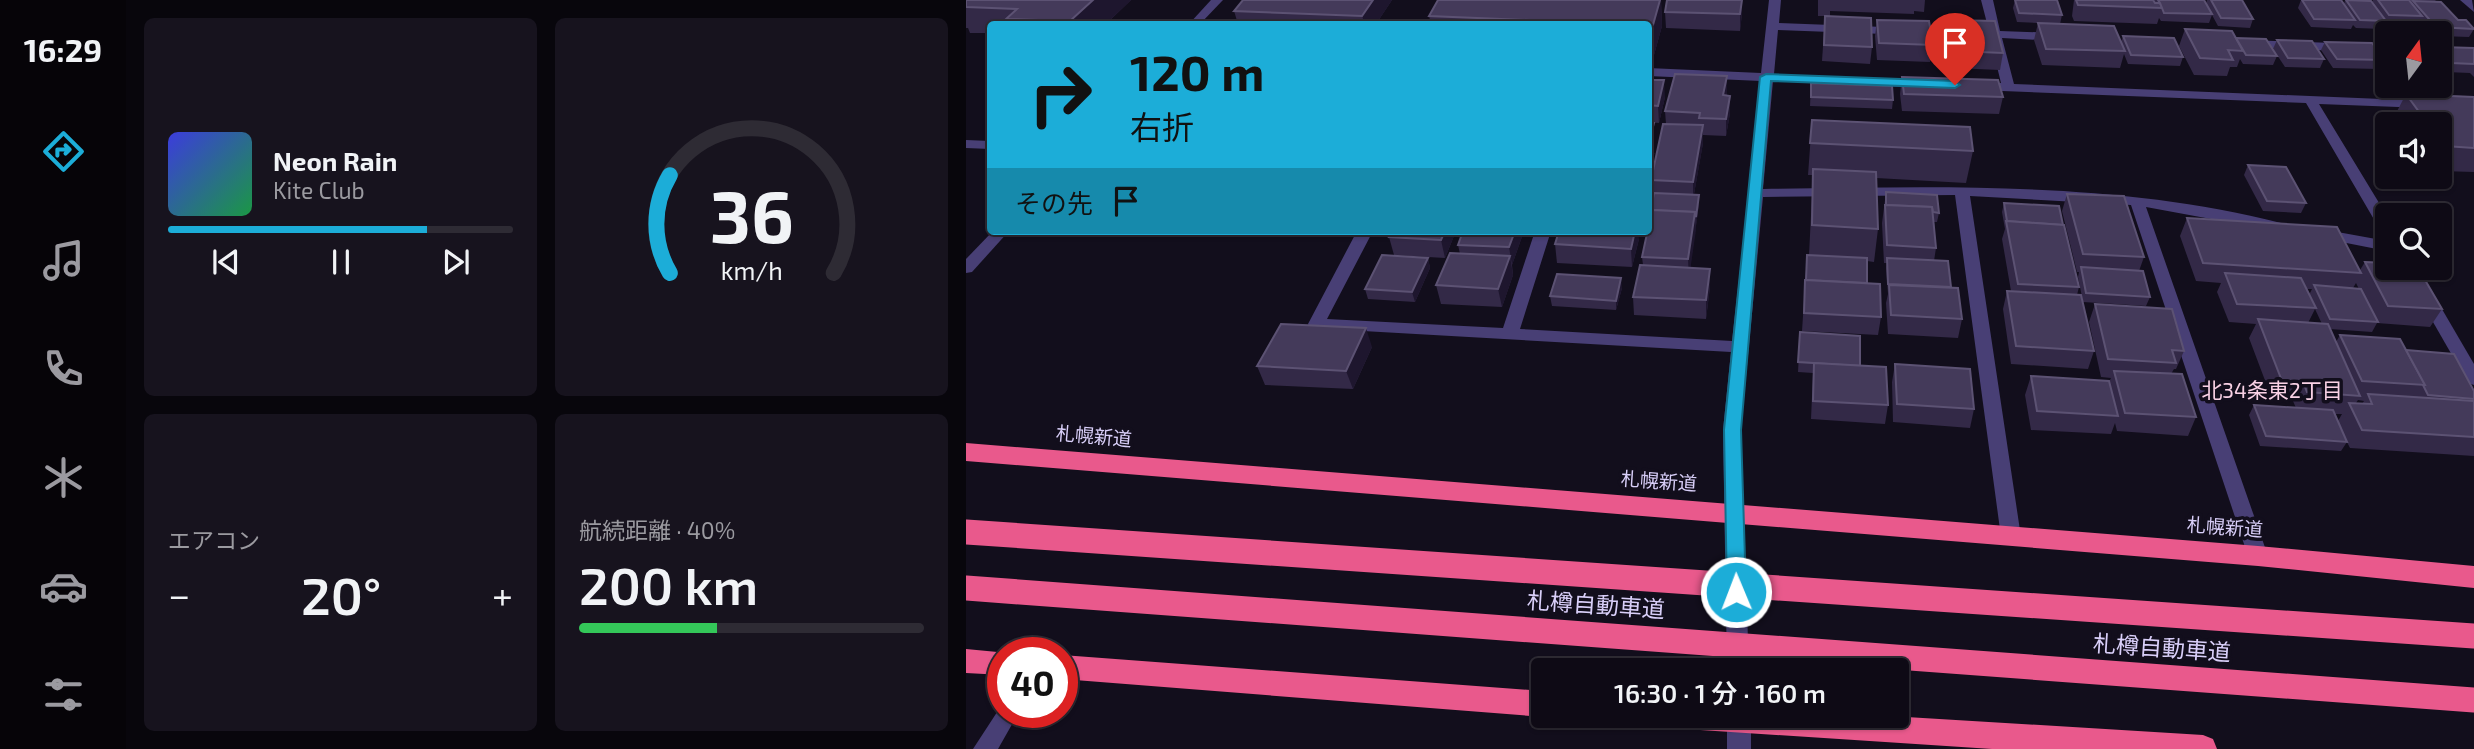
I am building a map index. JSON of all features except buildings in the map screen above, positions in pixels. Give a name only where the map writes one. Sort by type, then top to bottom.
[{"type":"highway","name":"札幌新道","points":[[966,452],[2258,556],[2474,577]]},
{"type":"highway","name":"札樽自動車道","points":[[966,532],[2474,636]]},
{"type":"highway","name":"札樽自動車道","points":[[966,588],[2474,700]]},
{"type":"highway","points":[[966,661],[987,662]]},
{"type":"highway","points":[[1078,668],[1531,703]]},
{"type":"highway","points":[[1889,728],[2203,749]]},
{"type":"street","points":[[1197,21],[1217,0]]},
{"type":"street","points":[[1738,658],[1732,430],[1775,0]]},
{"type":"street","points":[[1987,0],[2008,87]]},
{"type":"street","points":[[2466,0],[2474,9]]},
{"type":"street","points":[[1773,26],[2076,37]]},
{"type":"street","points":[[2238,43],[2375,49]]},
{"type":"street","points":[[1652,72],[1941,84]]},
{"type":"street","points":[[1968,85],[2433,104]]},
{"type":"street","points":[[2310,99],[2375,208]]},
{"type":"street","points":[[966,144],[987,145]]},
{"type":"street","points":[[1754,192],[1962,191],[2137,201],[2375,244]]},
{"type":"street","points":[[1962,191],[2011,537]]},
{"type":"street","points":[[2137,201],[2258,556]]},
{"type":"street","points":[[966,268],[997,235]]},
{"type":"street","points":[[1362,235],[1316,324],[1740,347]]},
{"type":"street","points":[[1510,333],[1542,235]]},
{"type":"street","points":[[2417,280],[2474,379]]},
{"type":"street","points":[[985,749],[998,728]]},
{"type":"street","points":[[1739,728],[1740,749]]},
{"type":"district","name":"北34条東2丁目","points":[[2272,391]]},
{"type":"route","points":[[1736,592],[1732,430],[1766,77],[1955,85]]}]
